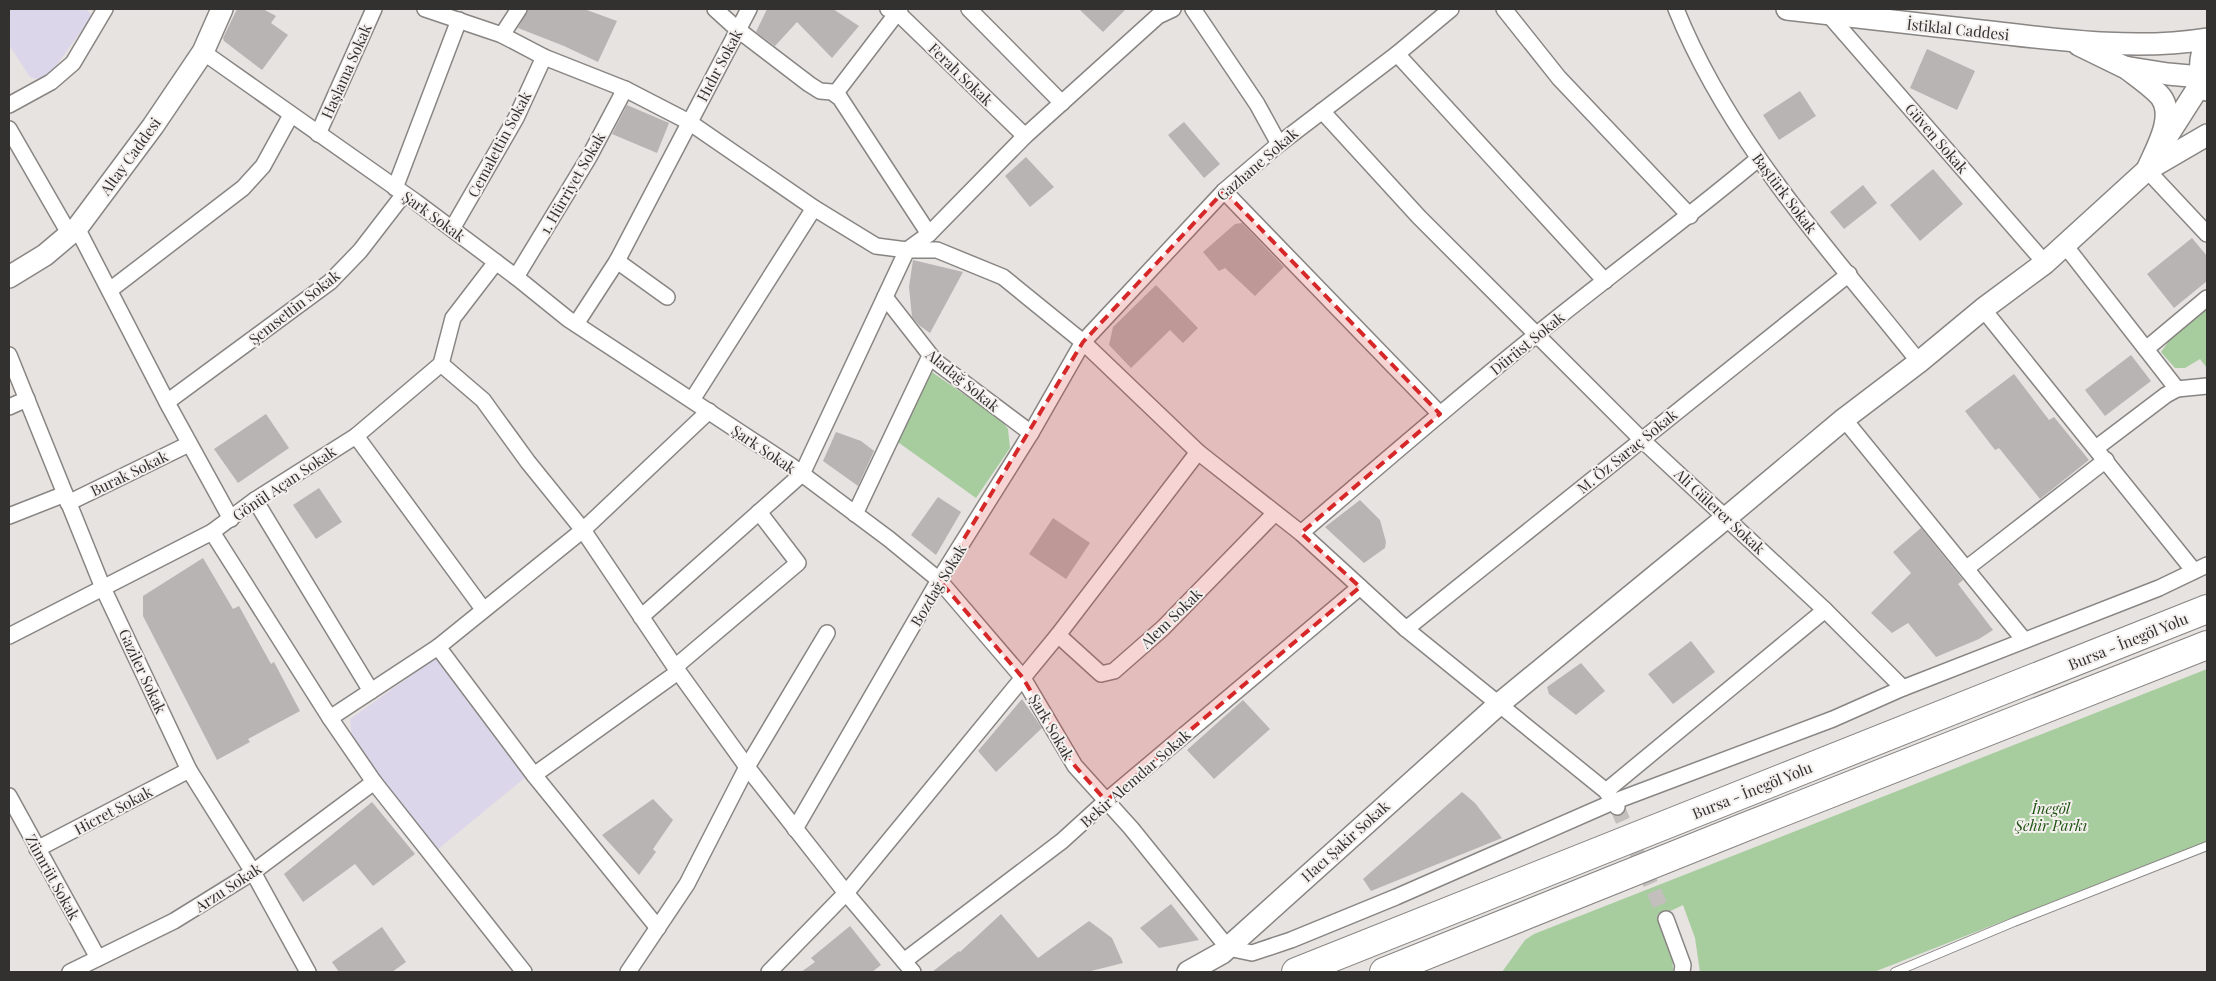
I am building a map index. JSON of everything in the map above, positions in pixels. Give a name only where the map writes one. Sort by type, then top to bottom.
[{"type":"highway","name":"Bursa - İnegöl Yolu","points":[[1296,972],[2207,609]]},
{"type":"highway","name":"Bursa - İnegöl Yolu","points":[[1384,972],[1745,826],[2207,645]]},
{"type":"street","points":[[9,105],[51,82],[73,63],[106,9]]},
{"type":"street","name":"Altay Caddesi","points":[[9,277],[45,255],[74,231],[153,126],[203,52],[222,9]]},
{"type":"street","name":"Haşlama Sokak","points":[[318,134],[374,9]]},
{"type":"street","points":[[425,9],[502,35],[544,57],[625,89],[689,122],[814,208],[876,246],[907,250],[937,250],[1003,277],[1083,342],[1198,452],[1301,533],[1406,629],[1612,800]]},
{"type":"street","points":[[502,35],[519,9]]},
{"type":"street","points":[[715,9],[737,29],[820,92],[834,93],[840,98],[929,234]]},
{"type":"street","name":"Hıdır Sokak","points":[[576,324],[617,261],[749,9]]},
{"type":"street","points":[[969,9],[1062,103]]},
{"type":"street","points":[[641,617],[802,474],[907,250],[929,234],[1026,136],[1158,16],[1173,9]]},
{"type":"street","points":[[1193,9],[1257,104],[1279,144]]},
{"type":"street","name":"Gazhane Sokak","points":[[1083,342],[1224,191],[1279,144],[1397,54],[1451,9]]},
{"type":"street","points":[[1504,9],[1559,78],[1690,216]]},
{"type":"street","name":"Baştürk Sokak","points":[[1676,9],[1688,40],[1713,86],[1758,159],[1919,362]]},
{"type":"street","name":"İstiklal Caddesi","points":[[1787,9],[1828,14],[1899,16],[2070,41],[2135,45],[2181,43],[2207,39]]},
{"type":"street","points":[[834,93],[895,10]]},
{"type":"street","name":"Ferah Sokak","points":[[895,10],[1026,136]]},
{"type":"street","name":"Güven Sokak","points":[[1828,14],[2045,263]]},
{"type":"street","name":"Şemsettin Sokak","points":[[167,402],[330,282],[360,251],[399,191],[459,20]]},
{"type":"street","name":"İstiklal Caddesi","points":[[2070,41],[2124,67],[2204,82]]},
{"type":"street","points":[[2147,170],[2204,82],[2200,62],[2207,43]]},
{"type":"street","name":"Şark Sokak","points":[[203,52],[452,229],[576,324],[802,474],[940,580],[1023,678],[1075,766],[1131,828],[1228,948]]},
{"type":"street","points":[[1397,54],[1605,281]]},
{"type":"street","name":"Cemalettin Sokak","points":[[452,229],[516,118],[544,57]]},
{"type":"street","points":[[2124,67],[2161,97],[2166,111],[2164,128],[2147,170]]},
{"type":"street","name":"1. Hürriyet Sokak","points":[[516,277],[589,157],[625,89]]},
{"type":"street","name":"Ali Gülerer Sokak","points":[[1322,111],[1419,217],[1641,439],[1825,610],[1903,688]]},
{"type":"street","points":[[110,290],[243,188],[263,166],[291,115]]},
{"type":"street","points":[[9,129],[110,290],[189,444],[231,519]]},
{"type":"street","points":[[2147,170],[2207,135]]},
{"type":"street","name":"Dürüst Sokak","points":[[1301,533],[1537,334],[1690,216],[1758,159]]},
{"type":"street","points":[[2147,170],[2207,234]]},
{"type":"street","name":"Hacı Şakir Sokak","points":[[1188,972],[1228,948],[1498,704],[1844,419],[1919,362],[1983,309],[2045,263],[2147,170]]},
{"type":"street","points":[[1224,191],[1440,414]]},
{"type":"street","points":[[692,400],[814,208]]},
{"type":"street","points":[[2064,244],[2177,389]]},
{"type":"street","points":[[617,261],[667,297]]},
{"type":"street","points":[[496,262],[452,318],[441,364],[482,400],[528,462],[583,530],[676,669],[747,767],[846,893],[908,967]]},
{"type":"street","name":"M. Öz Saraç Sokak","points":[[1406,629],[1849,274]]},
{"type":"street","name":"Aladağ Sokak","points":[[885,297],[930,356],[1031,433]]},
{"type":"street","points":[[2146,348],[2207,298]]},
{"type":"street","points":[[1228,948],[1252,953],[1291,940],[1396,897],[1612,800],[1833,720],[1903,688],[2159,588],[2200,568],[2106,460],[1983,309]]},
{"type":"street","name":"Bozdağ Sokak","points":[[795,829],[940,580],[1031,433],[1083,342]]},
{"type":"street","name":"Gaziler Sokak","points":[[9,355],[103,588],[189,770],[253,872],[304,971]]},
{"type":"street","points":[[855,514],[930,356]]},
{"type":"street","name":"Gönül Açan Sokak","points":[[9,636],[212,532],[255,500],[356,436],[441,364]]},
{"type":"street","points":[[2096,448],[2166,394],[2177,389],[2207,386]]},
{"type":"street","points":[[9,407],[27,399]]},
{"type":"street","points":[[330,718],[438,647],[583,530],[709,411]]},
{"type":"street","points":[[1844,419],[2024,640]]},
{"type":"street","points":[[356,436],[483,610]]},
{"type":"street","name":"Burak Sokak","points":[[9,516],[67,498],[189,444]]},
{"type":"street","points":[[769,972],[846,893],[1058,635],[1198,452]]},
{"type":"street","points":[[1967,568],[2106,460]]},
{"type":"street","points":[[255,500],[371,691]]},
{"type":"street","points":[[534,775],[676,669],[798,564],[759,512]]},
{"type":"street","name":"Alem Sokak","points":[[1058,635],[1101,674],[1114,671],[1163,628],[1275,513]]},
{"type":"street","points":[[212,532],[330,718],[374,782],[524,972]]},
{"type":"street","name":"Bekir Alemdar Sokak","points":[[908,967],[1062,841],[1106,801],[1360,587]]},
{"type":"street","points":[[1612,800],[1825,610]]},
{"type":"street","points":[[628,972],[687,884],[747,767],[827,633]]},
{"type":"street","points":[[438,647],[534,775],[658,928]]},
{"type":"street","name":"Hicret Sokak","points":[[37,850],[189,770]]},
{"type":"street","name":"Arzu Sokak","points":[[70,972],[174,921],[253,872],[374,782]]},
{"type":"street","name":"Zümrüt Sokak","points":[[9,796],[98,958]]},
{"type":"street","points":[[1666,920],[1683,965],[1682,972]]},
{"type":"lane","points":[[1895,972],[2014,922],[2207,846]]},
{"type":"highlighted area","points":[[1224,191],[1440,414],[1301,533],[1360,587],[1106,801],[1075,766],[1023,678],[939,580],[1083,342]]},
{"type":"shaded area","points":[[9,9],[86,9],[92,16],[45,81],[30,77],[9,45]]},
{"type":"shaded area","points":[[436,658],[526,777],[437,850],[352,741],[350,719]]},
{"type":"green space","points":[[2207,308],[2207,368],[2200,359],[2185,368],[2175,368],[2161,352],[2171,338]]},
{"type":"green space","points":[[929,370],[1001,420],[1008,429],[1010,448],[976,498],[895,440]]},
{"type":"green space","name":"İnegöl Şehir Parkı","points":[[2207,669],[2207,841],[1874,972],[1700,972],[1695,938],[1683,905],[1660,916],[1672,946],[1673,972],[1502,972],[1525,940],[1534,934]]},
{"type":"building","points":[[237,9],[263,9],[276,16],[271,23],[288,35],[262,70],[224,41],[223,38]]},
{"type":"building","points":[[528,9],[584,9],[617,21],[598,62],[518,28]]},
{"type":"building","points":[[767,9],[833,9],[859,26],[832,58],[797,22],[775,46],[756,32]]},
{"type":"building","points":[[1079,9],[1126,9],[1103,32]]},
{"type":"building","points":[[1927,49],[1975,71],[1957,110],[1910,88]]},
{"type":"building","points":[[1800,91],[1816,116],[1779,140],[1763,115]]},
{"type":"building","points":[[627,105],[669,123],[657,153],[612,134]]},
{"type":"building","points":[[1184,122],[1220,164],[1204,178],[1168,135]]},
{"type":"building","points":[[1026,157],[1054,187],[1030,207],[1005,176]]},
{"type":"building","points":[[1933,169],[1963,204],[1920,241],[1890,205]]},
{"type":"building","points":[[1863,185],[1877,203],[1844,229],[1830,212]]},
{"type":"building","points":[[1242,223],[1284,267],[1255,296],[1225,268],[1219,271],[1203,252],[1235,224]]},
{"type":"building","points":[[2192,238],[2207,256],[2207,281],[2174,308],[2147,274]]},
{"type":"building","points":[[913,260],[963,272],[930,333],[912,317],[909,287]]},
{"type":"building","points":[[1156,285],[1198,328],[1183,343],[1170,330],[1131,368],[1109,345],[1113,327]]},
{"type":"building","points":[[2131,355],[2151,381],[2105,416],[2085,390]]},
{"type":"building","points":[[2014,374],[2049,420],[2054,417],[2089,460],[2040,499],[1999,448],[1995,450],[1965,411]]},
{"type":"building","points":[[266,414],[289,448],[238,483],[214,449]]},
{"type":"building","points":[[836,432],[861,441],[874,451],[858,486],[823,461]]},
{"type":"building","points":[[319,488],[342,522],[316,539],[293,505]]},
{"type":"building","points":[[938,497],[961,512],[936,555],[911,535]]},
{"type":"building","points":[[1360,500],[1380,520],[1386,542],[1385,548],[1364,563],[1325,527]]},
{"type":"building","points":[[1053,518],[1090,543],[1066,579],[1029,554]]},
{"type":"building","points":[[1921,528],[1963,580],[1958,584],[1993,630],[1979,639],[1936,657],[1908,623],[1892,633],[1871,613],[1911,573],[1893,552]]},
{"type":"building","points":[[203,558],[233,609],[239,606],[271,664],[274,662],[300,711],[248,739],[250,742],[217,760],[143,616],[143,596]]},
{"type":"building","points":[[1691,641],[1715,672],[1673,704],[1648,674]]},
{"type":"building","points":[[1581,663],[1605,691],[1576,715],[1549,694],[1547,687]]},
{"type":"building","points":[[1022,699],[1042,728],[996,772],[978,751]]},
{"type":"building","points":[[1243,700],[1270,729],[1214,779],[1187,750]]},
{"type":"building","points":[[1462,792],[1475,803],[1502,838],[1371,891],[1363,879]]},
{"type":"building","points":[[653,799],[673,820],[653,849],[656,852],[639,875],[602,835]]},
{"type":"building","points":[[372,802],[415,854],[373,886],[355,864],[303,902],[284,874]]},
{"type":"building","points":[[1171,904],[1199,940],[1159,948],[1140,928]]},
{"type":"building","points":[[1001,914],[1038,958],[1089,921],[1112,938],[1123,963],[1087,972],[932,972],[960,952]]},
{"type":"building","points":[[850,926],[881,965],[872,972],[801,972],[815,962],[811,958]]},
{"type":"building","points":[[382,927],[406,962],[392,972],[339,972],[332,962]]},
{"type":"tunnel","points":[[1617,807],[1666,919]]}]
